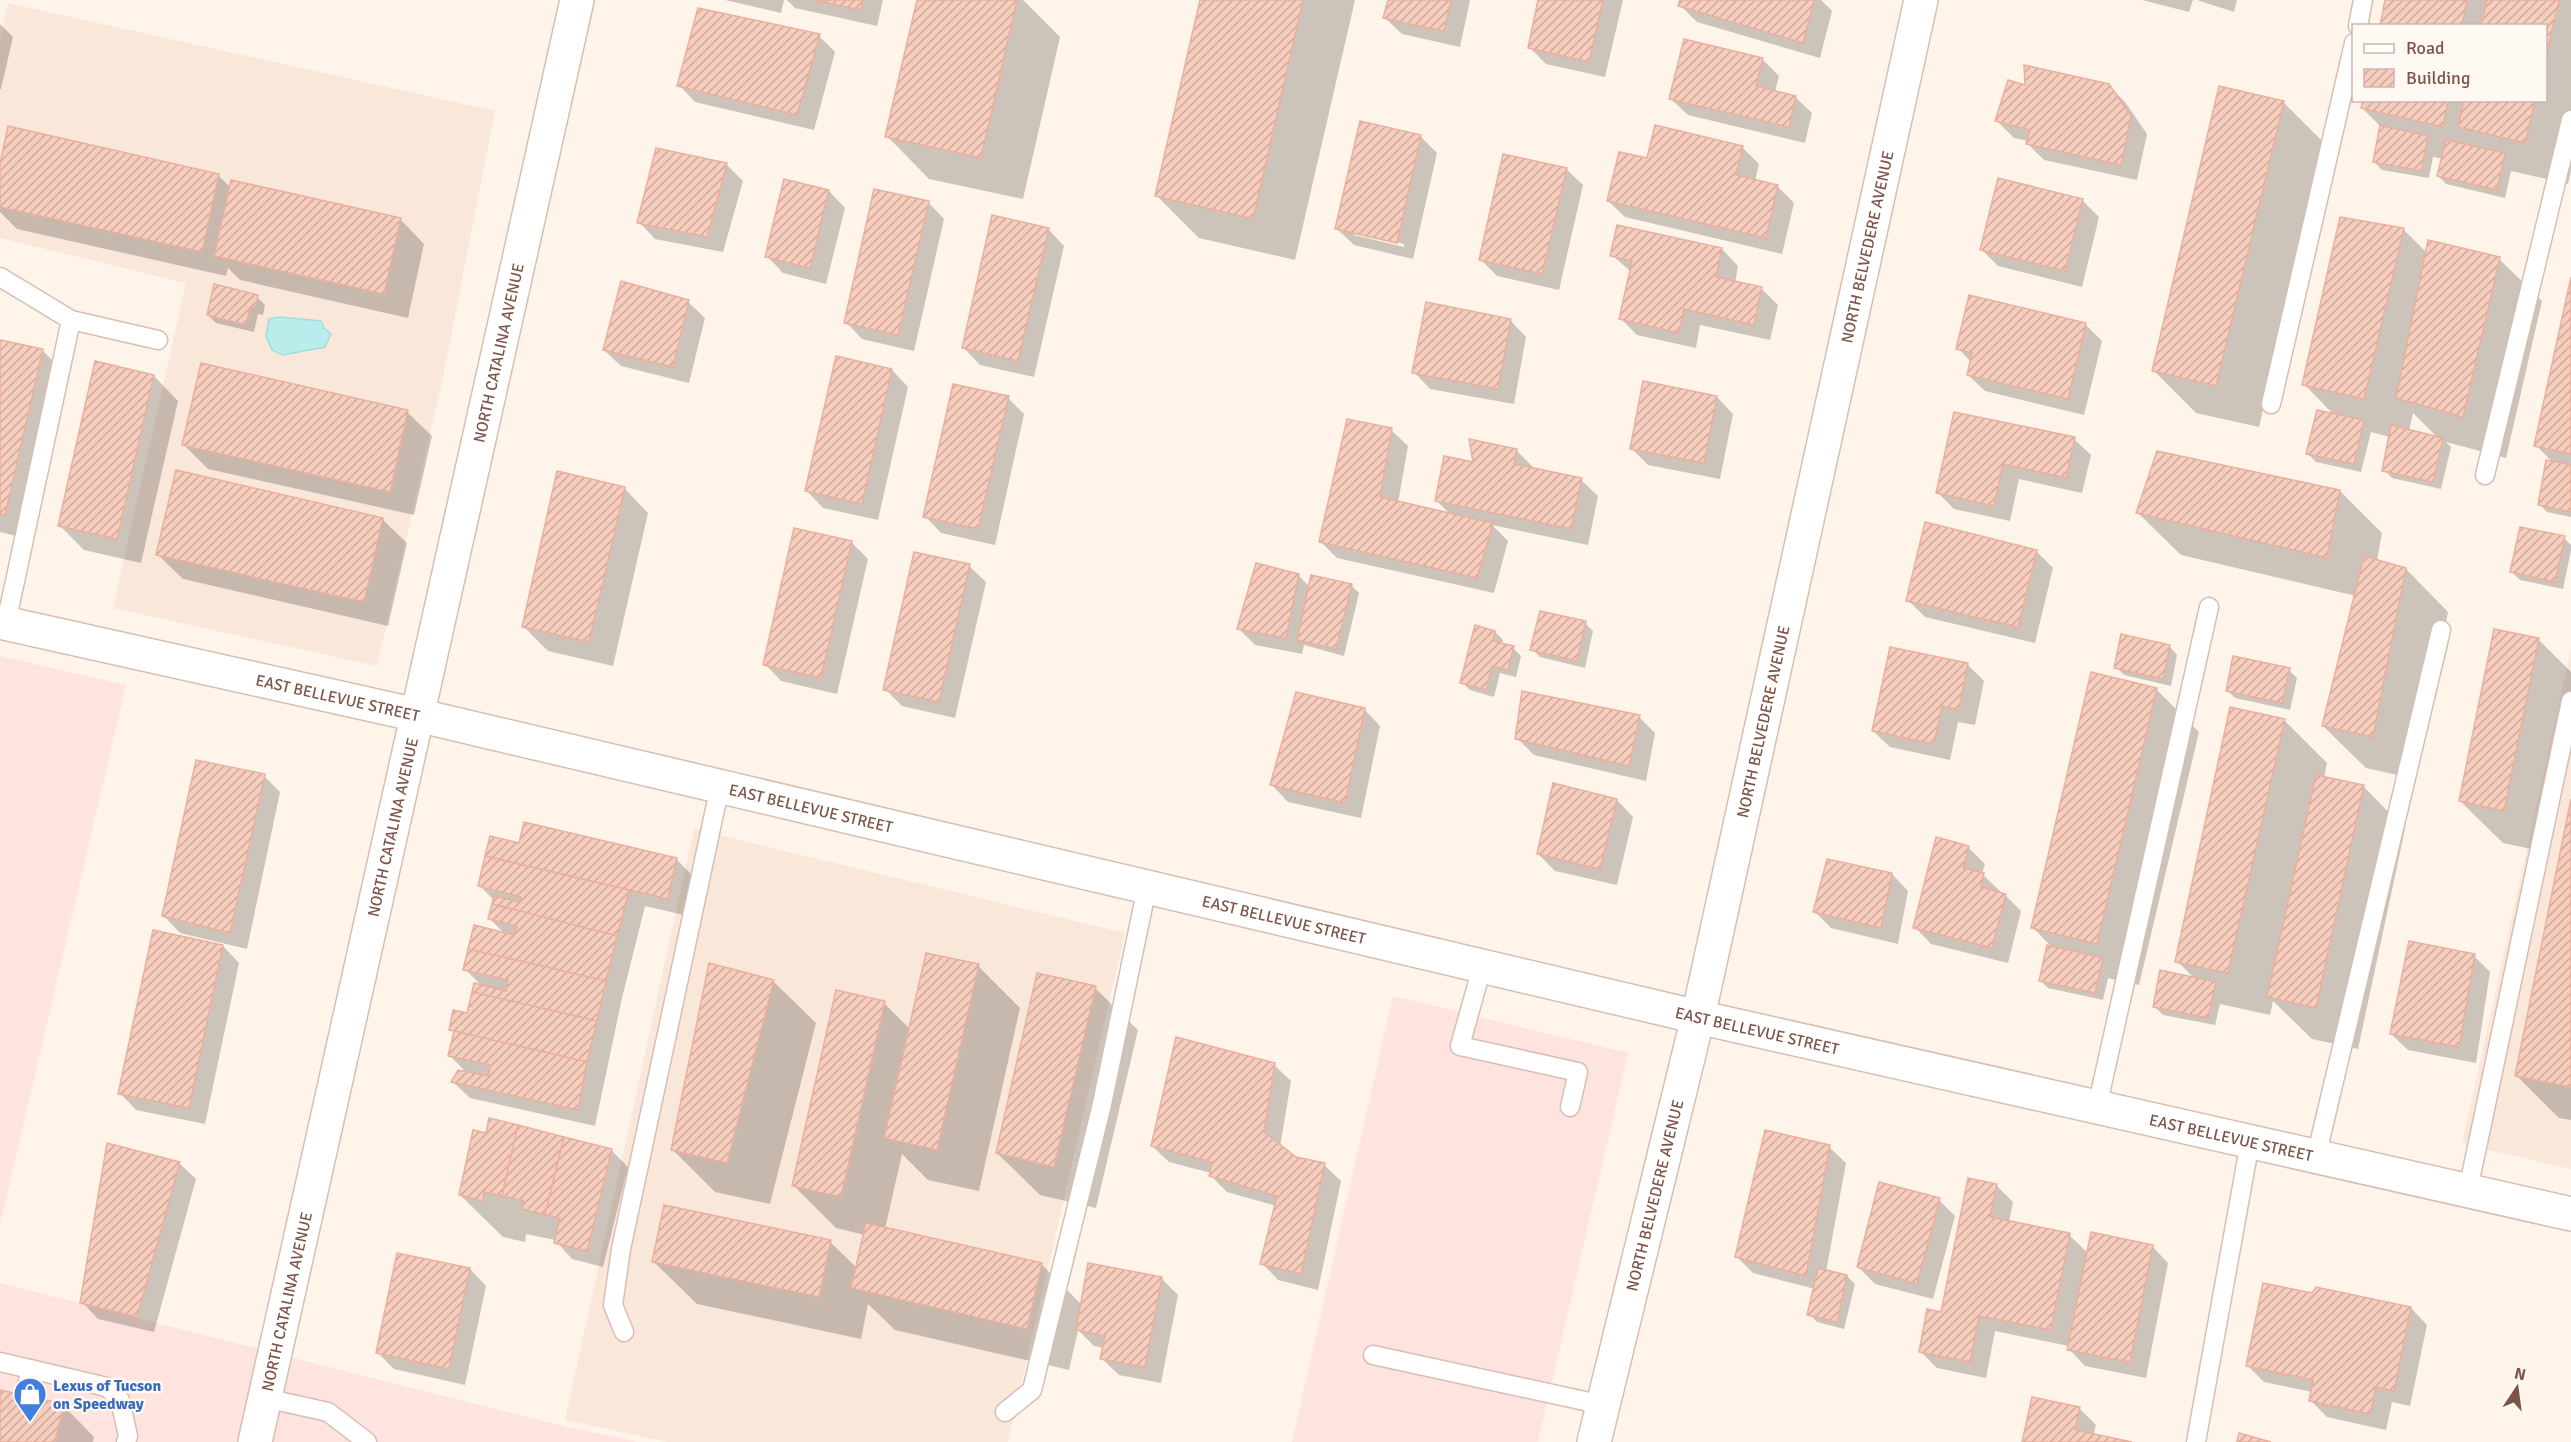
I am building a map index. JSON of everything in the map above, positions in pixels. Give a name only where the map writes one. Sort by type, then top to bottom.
[{"type":"street","name":"NORTH CATALINA AVENUE","points":[[255,1442],[577,0]]},
{"type":"street","name":"NORTH BELVEDERE AVENUE","points":[[1594,1442],[1698,1017],[1921,0]]},
{"type":"street","name":"EAST BELLEVUE STREET","points":[[3,622],[417,715],[1698,1017],[2571,1214]]},
{"type":"lane","points":[[2358,24],[2363,0]]},
{"type":"lane","points":[[2271,404],[2352,52]]},
{"type":"lane","points":[[2485,475],[2571,120]]},
{"type":"lane","points":[[0,277],[71,320],[158,340]]},
{"type":"lane","points":[[3,622],[71,320]]},
{"type":"lane","points":[[2097,1107],[2209,607]]},
{"type":"lane","points":[[2316,1157],[2441,630]]},
{"type":"lane","points":[[2468,1190],[2571,701]]},
{"type":"lane","points":[[624,1332],[614,1305],[621,1249],[720,786]]},
{"type":"lane","points":[[1005,1412],[1032,1390],[1102,1104],[1147,887]]},
{"type":"lane","points":[[1482,967],[1460,1046],[1578,1072],[1570,1107]]},
{"type":"lane","points":[[2196,1442],[2250,1142]]},
{"type":"lane","points":[[1373,1355],[1603,1405]]},
{"type":"lane","points":[[0,1362],[107,1387],[120,1400],[128,1436],[126,1442]]},
{"type":"lane","points":[[26,1396],[30,1369]]},
{"type":"lane","points":[[265,1398],[328,1412],[368,1442]]},
{"type":"shaded area","points":[[8,3],[495,111],[442,382],[377,666],[113,608],[186,283],[0,238],[0,40]]},
{"type":"shaded area","points":[[2571,649],[2571,1169],[2462,1144]]},
{"type":"shaded area","points":[[0,656],[126,685],[0,1225]]},
{"type":"shaded area","points":[[694,829],[1125,933],[1008,1442],[667,1442],[565,1420]]},
{"type":"shaded area","points":[[1393,996],[1628,1053],[1538,1442],[1292,1442]]},
{"type":"shaded area","points":[[0,1283],[554,1424],[637,1442],[0,1442]]},
{"type":"water","points":[[280,317],[321,321],[324,328],[331,334],[325,347],[283,355],[272,350],[266,336],[269,319]]},
{"type":"building","points":[[814,0],[863,0],[861,10]]},
{"type":"building","points":[[917,0],[1017,0],[981,158],[885,137]]},
{"type":"building","points":[[1200,0],[1303,0],[1253,219],[1155,196]]},
{"type":"building","points":[[1388,0],[1451,0],[1444,31],[1383,18]]},
{"type":"building","points":[[1538,0],[1603,0],[1589,62],[1528,48]]},
{"type":"building","points":[[1680,0],[1814,0],[1803,43],[1678,6]]},
{"type":"building","points":[[2385,0],[2467,0],[2462,24],[2380,24]]},
{"type":"building","points":[[2487,0],[2559,0],[2547,53],[2547,24],[2481,24]]},
{"type":"building","points":[[698,8],[820,34],[797,115],[677,86]]},
{"type":"building","points":[[1684,39],[1763,58],[1756,86],[1796,96],[1789,127],[1669,99]]},
{"type":"building","points":[[2024,65],[2109,84],[2131,116],[2121,165],[2026,144],[2030,130],[1995,121],[2008,80],[2025,85]]},
{"type":"building","points":[[2219,86],[2284,101],[2216,386],[2152,371]]},
{"type":"building","points":[[2362,102],[2448,102],[2443,127],[2361,108]]},
{"type":"building","points":[[2464,102],[2535,102],[2525,143],[2458,127]]},
{"type":"building","points":[[1360,121],[1421,135],[1397,243],[1335,229]]},
{"type":"building","points":[[1655,125],[1743,146],[1736,175],[1778,185],[1766,238],[1607,201],[1619,152],[1647,158]]},
{"type":"building","points":[[2380,125],[2428,136],[2421,171],[2373,162]]},
{"type":"building","points":[[8,126],[219,174],[202,252],[0,207],[0,164]]},
{"type":"building","points":[[2446,140],[2505,153],[2497,190],[2437,176]]},
{"type":"building","points":[[656,148],[727,163],[707,237],[637,223]]},
{"type":"building","points":[[1503,154],[1567,168],[1542,274],[1479,260]]},
{"type":"building","points":[[1998,178],[2083,199],[2065,271],[1980,250]]},
{"type":"building","points":[[784,179],[829,190],[810,268],[765,257]]},
{"type":"building","points":[[231,180],[401,218],[384,294],[214,256]]},
{"type":"building","points":[[874,189],[929,201],[898,335],[844,323]]},
{"type":"building","points":[[992,215],[1049,228],[1018,361],[962,348]]},
{"type":"building","points":[[2340,217],[2404,228],[2364,399],[2302,385]]},
{"type":"building","points":[[1617,225],[1722,248],[1716,277],[1762,287],[1754,325],[1684,309],[1679,333],[1619,319],[1632,261],[1610,256]]},
{"type":"building","points":[[2428,240],[2500,257],[2463,417],[2396,398]]},
{"type":"building","points":[[2571,277],[2571,454],[2534,446]]},
{"type":"building","points":[[621,281],[689,300],[673,367],[603,350]]},
{"type":"building","points":[[214,284],[258,295],[255,308],[250,307],[246,325],[207,315]]},
{"type":"building","points":[[1969,295],[2086,323],[2068,399],[1967,375],[1972,353],[1956,349]]},
{"type":"building","points":[[1426,302],[1511,319],[1498,389],[1412,373]]},
{"type":"building","points":[[0,340],[43,349],[5,515],[0,514]]},
{"type":"building","points":[[836,356],[892,369],[862,504],[805,491]]},
{"type":"building","points":[[95,361],[154,375],[117,539],[58,526]]},
{"type":"building","points":[[201,363],[408,410],[390,492],[182,445]]},
{"type":"building","points":[[1643,381],[1717,396],[1704,463],[1630,449]]},
{"type":"building","points":[[953,384],[1009,396],[978,529],[923,517]]},
{"type":"building","points":[[2317,410],[2364,420],[2354,464],[2306,454]]},
{"type":"building","points":[[1954,412],[2075,437],[2066,478],[2003,464],[1994,506],[1936,493]]},
{"type":"building","points":[[1347,419],[1392,428],[1380,497],[1493,523],[1477,578],[1319,542]]},
{"type":"building","points":[[2391,425],[2443,438],[2433,482],[2382,471]]},
{"type":"building","points":[[1469,439],[1517,449],[1514,464],[1582,478],[1571,529],[1435,501],[1444,456],[1473,462]]},
{"type":"building","points":[[2157,451],[2340,490],[2327,558],[2136,513]]},
{"type":"building","points":[[2546,460],[2571,465],[2571,512],[2538,505]]},
{"type":"building","points":[[176,470],[383,518],[364,602],[156,555]]},
{"type":"building","points":[[557,471],[625,487],[589,642],[522,627]]},
{"type":"building","points":[[1925,522],[2037,550],[2018,627],[1906,601]]},
{"type":"building","points":[[2520,527],[2565,536],[2555,582],[2510,572]]},
{"type":"building","points":[[794,528],[852,541],[821,678],[763,665]]},
{"type":"building","points":[[914,552],[970,564],[939,702],[883,690]]},
{"type":"building","points":[[2364,556],[2406,568],[2373,737],[2322,726]]},
{"type":"building","points":[[1256,563],[1299,574],[1286,638],[1237,629]]},
{"type":"building","points":[[1311,575],[1352,584],[1336,649],[1297,640]]},
{"type":"building","points":[[1540,611],[1586,621],[1577,661],[1530,650]]},
{"type":"building","points":[[1475,625],[1495,631],[1493,641],[1514,646],[1508,670],[1492,666],[1486,690],[1460,683]]},
{"type":"building","points":[[2494,629],[2539,638],[2504,811],[2459,801]]},
{"type":"building","points":[[2121,634],[2170,645],[2163,679],[2114,668]]},
{"type":"building","points":[[1890,647],[1968,663],[1959,710],[1942,706],[1934,744],[1872,731]]},
{"type":"building","points":[[2233,656],[2290,668],[2282,703],[2226,691]]},
{"type":"building","points":[[2091,672],[2157,688],[2097,944],[2031,928]]},
{"type":"building","points":[[1522,691],[1640,715],[1629,766],[1515,739]]},
{"type":"building","points":[[1296,692],[1365,708],[1345,803],[1270,785]]},
{"type":"building","points":[[2230,707],[2285,719],[2228,973],[2175,962]]},
{"type":"building","points":[[196,760],[265,774],[230,933],[162,916]]},
{"type":"building","points":[[2316,775],[2364,785],[2316,1008],[2267,997]]},
{"type":"building","points":[[1553,783],[1617,799],[1600,869],[1537,854]]},
{"type":"building","points":[[2571,799],[2571,1087],[2515,1076]]},
{"type":"building","points":[[524,822],[677,858],[668,899],[485,856],[490,836],[519,843]]},
{"type":"building","points":[[1936,837],[1969,846],[1963,868],[1984,873],[1981,887],[2006,894],[1992,948],[1913,928]]},
{"type":"building","points":[[485,856],[629,890],[617,936],[492,904],[494,896],[520,902],[521,897],[478,886]]},
{"type":"building","points":[[1827,859],[1892,873],[1881,928],[1813,912]]},
{"type":"building","points":[[492,904],[617,936],[606,981],[468,949],[474,925],[514,935],[517,926],[488,919]]},
{"type":"building","points":[[153,930],[223,945],[189,1108],[118,1094]]},
{"type":"building","points":[[2409,941],[2475,954],[2459,1047],[2390,1034]]},
{"type":"building","points":[[2047,945],[2103,958],[2095,993],[2039,981]]},
{"type":"building","points":[[468,949],[606,981],[597,1021],[472,992],[474,983],[506,991],[508,980],[463,970]]},
{"type":"building","points":[[926,953],[979,964],[937,1150],[884,1138]]},
{"type":"building","points":[[709,963],[774,980],[727,1163],[671,1150]]},
{"type":"building","points":[[2160,970],[2216,982],[2208,1018],[2153,1007]]},
{"type":"building","points":[[1037,973],[1096,986],[1054,1167],[996,1153]]},
{"type":"building","points":[[836,990],[885,1001],[841,1197],[792,1186]]},
{"type":"building","points":[[472,992],[597,1021],[587,1062],[449,1030],[453,1010],[467,1013]]},
{"type":"building","points":[[454,1031],[587,1062],[578,1110],[451,1082],[458,1070],[488,1076],[491,1065],[448,1056]]},
{"type":"building","points":[[1176,1037],[1275,1063],[1264,1132],[1296,1157],[1325,1163],[1301,1274],[1260,1264],[1277,1196],[1209,1176],[1212,1162],[1151,1146]]},
{"type":"building","points":[[489,1118],[518,1125],[502,1196],[484,1192],[483,1201],[459,1195],[473,1130],[486,1133]]},
{"type":"building","points":[[518,1125],[564,1137],[545,1215],[522,1209],[524,1201],[502,1196]]},
{"type":"building","points":[[1765,1130],[1830,1145],[1806,1276],[1735,1257]]},
{"type":"building","points":[[564,1137],[612,1149],[587,1251],[554,1243],[560,1218],[545,1215]]},
{"type":"building","points":[[107,1143],[180,1162],[137,1317],[80,1303]]},
{"type":"building","points":[[1968,1178],[1997,1184],[1990,1217],[2070,1233],[2051,1330],[1979,1316],[1970,1362],[1919,1352],[1927,1309],[1941,1312]]},
{"type":"building","points":[[1879,1182],[1940,1198],[1917,1284],[1857,1267]]},
{"type":"building","points":[[664,1205],[831,1240],[819,1297],[652,1262]]},
{"type":"building","points":[[866,1223],[1042,1263],[1027,1329],[851,1288]]},
{"type":"building","points":[[2091,1232],[2153,1245],[2130,1362],[2067,1350]]},
{"type":"building","points":[[397,1253],[470,1268],[449,1369],[376,1353]]},
{"type":"building","points":[[1088,1263],[1162,1277],[1145,1367],[1100,1359],[1105,1336],[1076,1330]]},
{"type":"building","points":[[1818,1268],[1847,1275],[1837,1322],[1807,1315]]},
{"type":"building","points":[[2263,1283],[2312,1293],[2316,1287],[2411,1307],[2394,1391],[2376,1387],[2370,1414],[2309,1401],[2313,1380],[2246,1366]]},
{"type":"building","name":"Lexus of Tucson on Speedway","points":[[0,1390],[64,1404],[55,1442],[0,1442]]},
{"type":"building","points":[[2032,1397],[2080,1407],[2075,1430],[2132,1442],[2022,1442]]},
{"type":"building","points":[[2239,1433],[2271,1442],[2237,1442]]},
{"type":"place","name":"Lexus of Tucson on Speedway","points":[[30,1423]]}]
